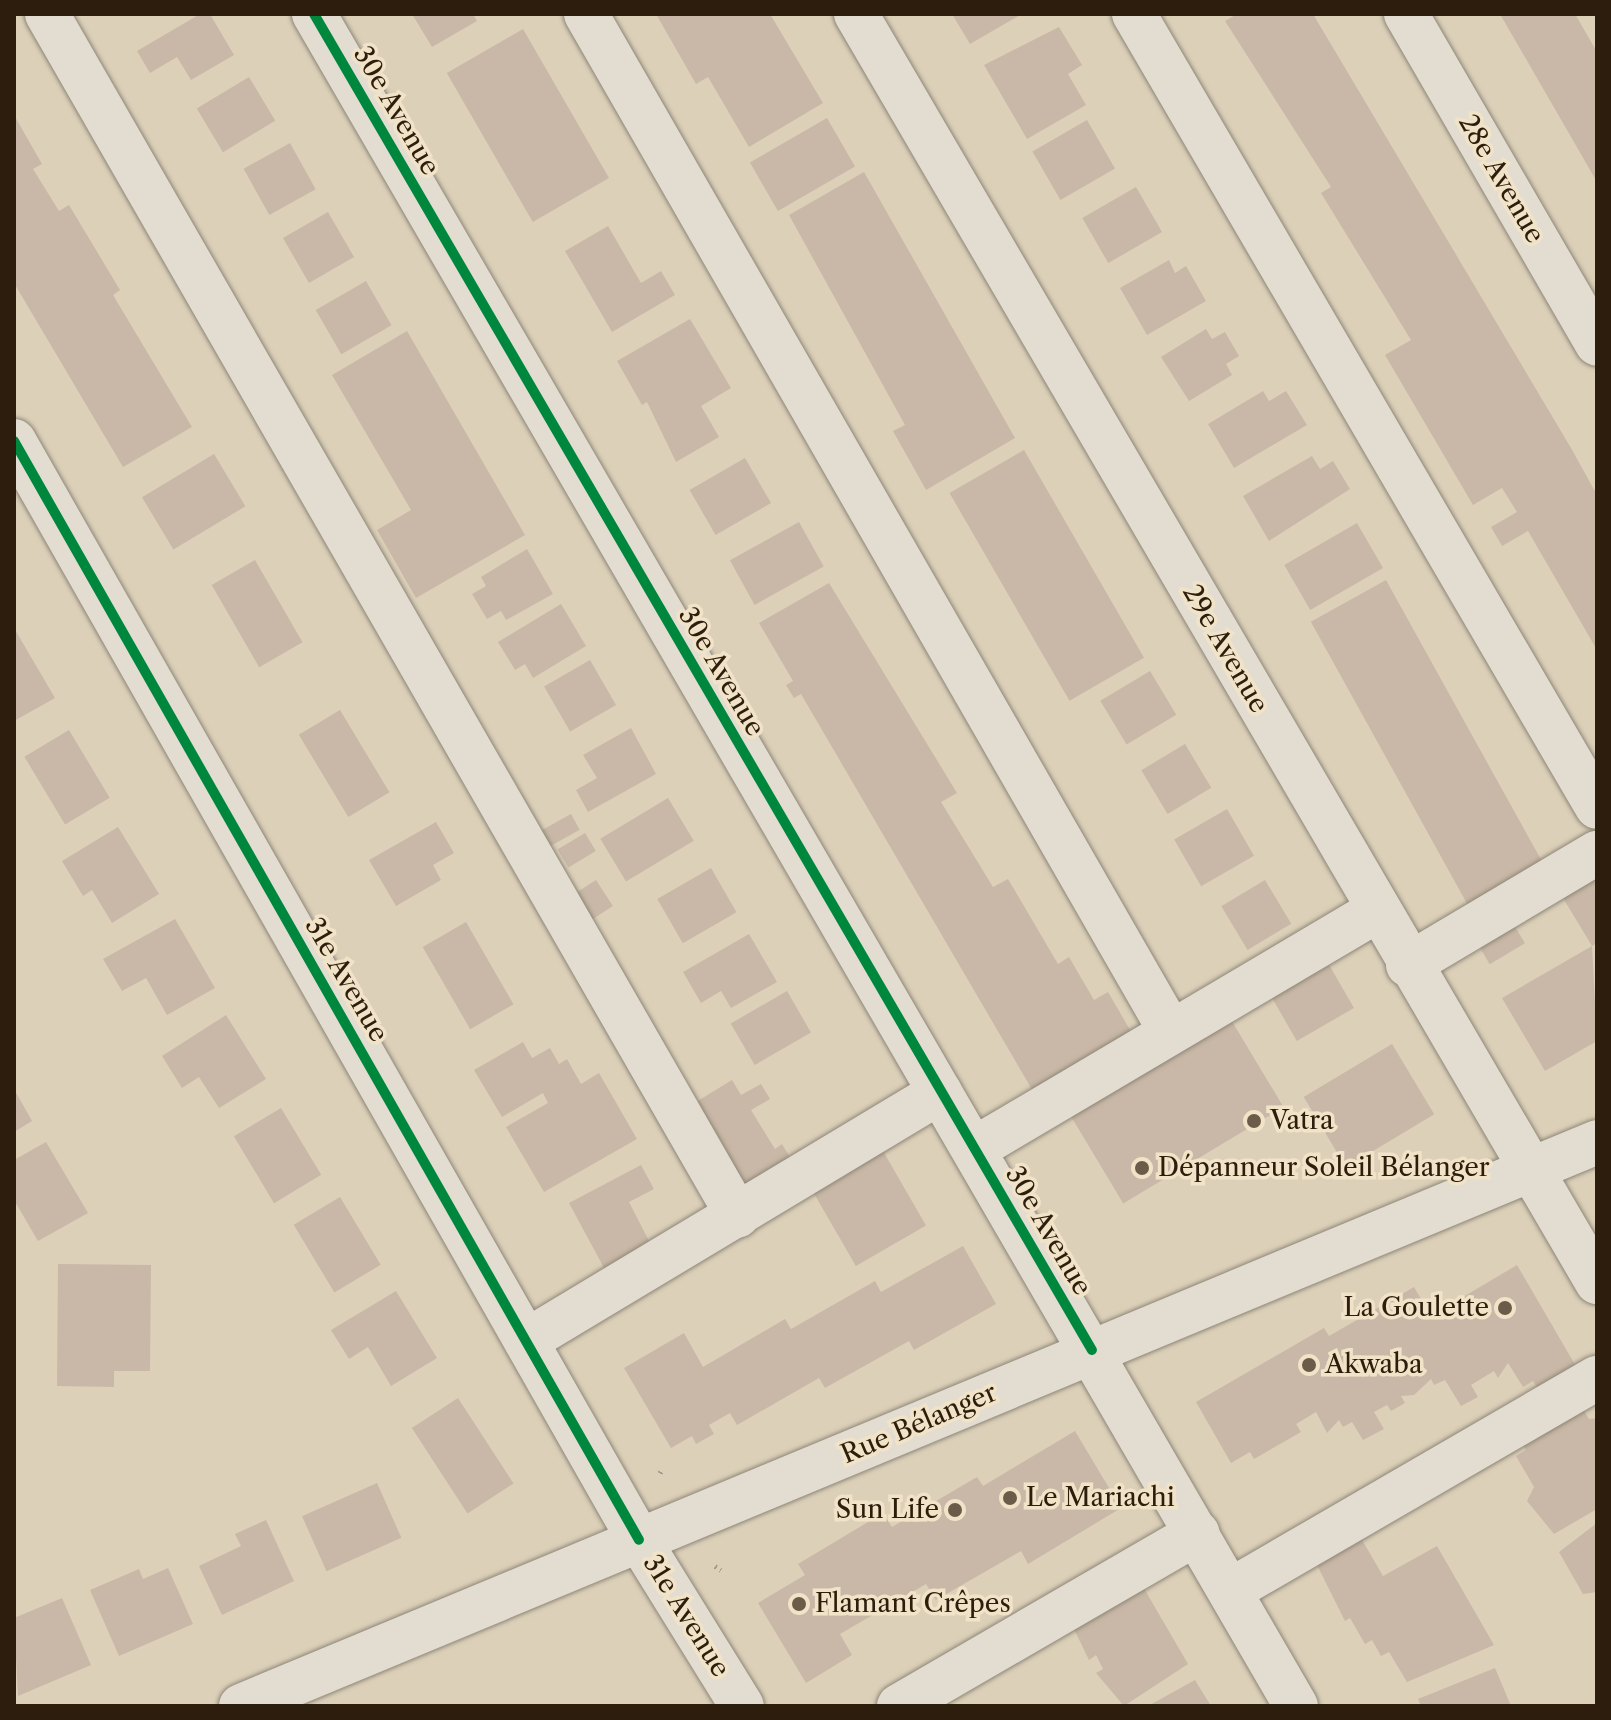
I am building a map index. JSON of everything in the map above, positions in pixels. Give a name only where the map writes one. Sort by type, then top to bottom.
[{"type":"street","points":[[47,14],[738,1216]]},
{"type":"street","name":"30e Avenue","points":[[314,14],[1296,1706]]},
{"type":"street","points":[[586,14],[1171,1032]]},
{"type":"street","name":"29e Avenue","points":[[856,14],[1408,965],[1597,1282]]},
{"type":"street","points":[[1134,14],[1597,807]]},
{"type":"street","name":"28e Avenue","points":[[1406,14],[1597,344]]},
{"type":"street","name":"31e Avenue","points":[[14,441],[639,1540],[742,1706]]},
{"type":"street","points":[[1408,965],[1597,853]]},
{"type":"street","points":[[974,1149],[1377,911]]},
{"type":"street","points":[[526,1341],[940,1092]]},
{"type":"street","name":"Rue Bélanger","points":[[241,1706],[1597,1142]]},
{"type":"street","points":[[1231,1590],[1597,1378]]},
{"type":"street","points":[[899,1706],[1198,1533]]},
{"type":"building","points":[[200,14],[210,14],[234,55],[191,80],[177,57],[150,73],[137,51]]},
{"type":"building","points":[[412,14],[473,14],[477,21],[432,47]]},
{"type":"building","points":[[656,14],[770,14],[823,103],[749,147],[708,77],[696,84]]},
{"type":"building","points":[[952,14],[1022,14],[970,44]]},
{"type":"building","points":[[1237,14],[1313,14],[1571,448],[1597,495],[1597,650],[1528,531],[1502,546],[1491,527],[1517,512],[1502,488],[1473,505],[1385,355],[1411,340],[1321,193],[1331,187],[1225,21]]},
{"type":"building","points":[[1500,14],[1575,14],[1597,52],[1597,182]]},
{"type":"building","points":[[1059,27],[1082,65],[1068,74],[1086,105],[1027,139],[984,65]]},
{"type":"building","points":[[523,29],[609,178],[533,222],[447,73]]},
{"type":"building","points":[[249,77],[275,121],[223,152],[197,108]]},
{"type":"building","points":[[14,115],[42,164],[33,169],[59,211],[69,205],[120,290],[113,295],[192,427],[123,467],[14,283]]},
{"type":"building","points":[[827,118],[855,166],[778,211],[750,162]]},
{"type":"building","points":[[1087,120],[1115,168],[1060,200],[1032,152]]},
{"type":"building","points":[[290,143],[316,189],[269,215],[244,169]]},
{"type":"building","points":[[864,172],[1015,438],[926,490],[893,431],[905,425],[789,215]]},
{"type":"building","points":[[1136,187],[1162,232],[1108,263],[1082,218]]},
{"type":"building","points":[[328,212],[354,257],[309,283],[283,238]]},
{"type":"building","points":[[608,226],[641,283],[661,271],[675,295],[612,332],[565,251]]},
{"type":"building","points":[[1169,260],[1175,273],[1186,266],[1206,301],[1147,335],[1120,288]]},
{"type":"building","points":[[366,281],[392,325],[341,354],[316,310]]},
{"type":"building","points":[[690,319],[731,388],[701,406],[719,437],[676,462],[647,402],[642,405],[617,361]]},
{"type":"building","points":[[1206,329],[1212,339],[1225,332],[1239,356],[1226,364],[1232,375],[1189,401],[1161,357]]},
{"type":"building","points":[[407,331],[525,535],[416,598],[377,530],[411,510],[332,375]]},
{"type":"building","points":[[1263,391],[1269,401],[1286,391],[1307,425],[1234,468],[1208,424]]},
{"type":"building","points":[[1024,450],[1144,658],[1070,701],[950,493]]},
{"type":"building","points":[[214,454],[245,506],[173,550],[142,497]]},
{"type":"building","points":[[1312,456],[1320,469],[1333,461],[1350,489],[1269,541],[1243,496]]},
{"type":"building","points":[[745,458],[771,503],[716,535],[690,490]]},
{"type":"building","points":[[799,522],[824,567],[755,605],[730,560]]},
{"type":"building","points":[[1357,523],[1383,568],[1310,610],[1284,565]]},
{"type":"building","points":[[527,549],[553,594],[506,620],[501,611],[487,619],[472,594],[486,586],[481,577]]},
{"type":"building","points":[[255,560],[302,642],[259,667],[212,585]]},
{"type":"building","points":[[1386,580],[1546,868],[1470,909],[1311,622]]},
{"type":"building","points":[[829,583],[957,793],[941,802],[993,887],[1008,879],[1058,964],[1069,957],[1094,1000],[1108,992],[1133,1035],[1034,1093],[801,694],[794,698],[786,685],[793,681],[759,623]]},
{"type":"building","points":[[561,604],[586,646],[533,678],[525,664],[515,670],[498,642]]},
{"type":"building","points":[[14,628],[55,698],[14,721]]},
{"type":"building","points":[[590,660],[616,705],[570,732],[544,686]]},
{"type":"building","points":[[1150,671],[1176,715],[1127,745],[1100,701]]},
{"type":"building","points":[[340,710],[389,792],[348,817],[299,735]]},
{"type":"building","points":[[631,728],[656,774],[588,812],[576,790],[597,778],[583,755]]},
{"type":"building","points":[[69,730],[110,798],[65,824],[24,757]]},
{"type":"building","points":[[1185,744],[1211,788],[1168,814],[1141,770]]},
{"type":"building","points":[[668,798],[694,841],[626,882],[600,839]]},
{"type":"building","points":[[1227,809],[1254,856],[1201,886],[1174,839]]},
{"type":"building","points":[[571,814],[580,830],[548,847],[540,831]]},
{"type":"building","points":[[436,822],[454,853],[433,865],[441,880],[396,906],[369,860]]},
{"type":"building","points":[[118,827],[159,894],[112,923],[92,890],[83,896],[62,861]]},
{"type":"building","points":[[585,833],[596,851],[568,867],[558,849]]},
{"type":"building","points":[[711,868],[736,912],[683,943],[657,899]]},
{"type":"building","points":[[1597,871],[1597,943],[1592,946],[1560,893]]},
{"type":"building","points":[[596,880],[613,906],[593,919],[576,893]]},
{"type":"building","points":[[1265,880],[1291,924],[1248,950],[1221,906]]},
{"type":"building","points":[[175,919],[215,988],[167,1015],[146,978],[122,991],[103,959]]},
{"type":"building","points":[[1511,920],[1525,943],[1490,964],[1476,941]]},
{"type":"building","points":[[466,922],[514,1004],[470,1029],[423,947]]},
{"type":"building","points":[[749,934],[777,982],[731,1008],[721,991],[701,1003],[683,972]]},
{"type":"building","points":[[1592,946],[1597,1041],[1545,1071],[1502,998]]},
{"type":"building","points":[[1324,956],[1354,1008],[1297,1041],[1267,989]]},
{"type":"building","points":[[787,991],[811,1033],[755,1065],[731,1023]]},
{"type":"building","points":[[226,1015],[266,1079],[219,1108],[199,1077],[182,1088],[162,1056]]},
{"type":"building","points":[[1230,1018],[1284,1107],[1123,1203],[1070,1114]]},
{"type":"building","points":[[523,1042],[532,1058],[550,1048],[559,1064],[567,1059],[581,1084],[599,1073],[637,1139],[544,1192],[506,1127],[548,1103],[543,1093],[502,1117],[474,1070]]},
{"type":"building","points":[[1392,1044],[1434,1114],[1346,1167],[1304,1097]]},
{"type":"building","points":[[732,1080],[741,1095],[761,1084],[770,1099],[751,1110],[775,1149],[782,1144],[791,1159],[742,1189],[696,1102]]},
{"type":"building","points":[[14,1089],[32,1121],[14,1132]]},
{"type":"building","points":[[281,1108],[321,1175],[274,1203],[234,1136]]},
{"type":"building","points":[[46,1142],[88,1213],[38,1241],[14,1200],[14,1160]]},
{"type":"building","points":[[883,1151],[926,1225],[856,1266],[813,1192]]},
{"type":"building","points":[[641,1165],[654,1189],[629,1202],[650,1243],[604,1268],[569,1203]]},
{"type":"building","points":[[340,1197],[381,1265],[334,1293],[294,1225]]},
{"type":"building","points":[[963,1246],[996,1304],[914,1350],[909,1341],[825,1388],[819,1378],[737,1425],[730,1413],[709,1425],[714,1434],[696,1444],[692,1436],[671,1448],[624,1368],[684,1333],[703,1367],[785,1319],[791,1329],[875,1281],[881,1292]]},
{"type":"building","points":[[58,1264],[151,1265],[150,1371],[114,1371],[114,1387],[57,1386]]},
{"type":"building","points":[[1517,1265],[1577,1368],[1539,1390],[1533,1381],[1523,1387],[1508,1363],[1498,1378],[1494,1371],[1471,1385],[1478,1397],[1461,1406],[1445,1380],[1434,1385],[1431,1379],[1414,1395],[1401,1396],[1405,1403],[1391,1411],[1387,1405],[1374,1412],[1384,1429],[1363,1440],[1352,1422],[1343,1427],[1339,1420],[1327,1433],[1316,1412],[1296,1424],[1301,1432],[1254,1459],[1250,1452],[1231,1463],[1196,1402],[1324,1328],[1329,1336],[1414,1287],[1431,1316]]},
{"type":"building","points":[[396,1291],[437,1358],[391,1386],[368,1347],[349,1359],[331,1330]]},
{"type":"building","points":[[458,1398],[514,1484],[467,1513],[412,1428]]},
{"type":"building","points":[[1580,1404],[1589,1419],[1597,1418],[1597,1509],[1554,1534],[1527,1501],[1534,1487],[1516,1456],[1526,1450],[1519,1439]]},
{"type":"building","points":[[1075,1431],[1121,1508],[1028,1564],[1021,1551],[936,1600],[926,1584],[840,1634],[852,1655],[806,1683],[758,1603],[805,1575],[798,1564],[883,1513],[892,1527],[977,1477],[983,1486]]},
{"type":"building","points":[[377,1483],[401,1538],[326,1571],[302,1516]]},
{"type":"building","points":[[266,1520],[294,1581],[222,1615],[199,1566],[241,1546],[235,1534]]},
{"type":"building","points":[[1597,1523],[1597,1592],[1583,1594],[1559,1552]]},
{"type":"building","points":[[1358,1533],[1383,1576],[1437,1546],[1494,1645],[1407,1682],[1389,1652],[1381,1656],[1372,1640],[1365,1644],[1350,1618],[1345,1621],[1314,1559]]},
{"type":"building","points":[[168,1568],[193,1624],[119,1656],[90,1590],[139,1569],[143,1579]]},
{"type":"building","points":[[1142,1585],[1188,1664],[1124,1706],[1096,1673],[1103,1669],[1096,1655],[1089,1660],[1072,1625]]},
{"type":"building","points":[[62,1598],[91,1665],[18,1696],[14,1618]]},
{"type":"building","points":[[1495,1668],[1511,1706],[1421,1706],[1418,1699]]},
{"type":"building","points":[[1195,1680],[1211,1706],[1148,1706]]},
{"type":"cycle path","points":[[314,14],[1092,1350]]},
{"type":"cycle path","points":[[14,441],[639,1540]]},
{"type":"place","name":"Vatra","points":[[1254,1121]]},
{"type":"place","name":"Dépanneur Soleil Bélanger","points":[[1142,1168]]},
{"type":"place","name":"La Goulette","points":[[1505,1308]]},
{"type":"place","name":"Akwaba","points":[[1309,1365]]},
{"type":"place","name":"Le Mariachi","points":[[1010,1498]]},
{"type":"place","name":"Sun Life","points":[[955,1510]]},
{"type":"place","name":"Flamant Crêpes","points":[[799,1604]]}]
